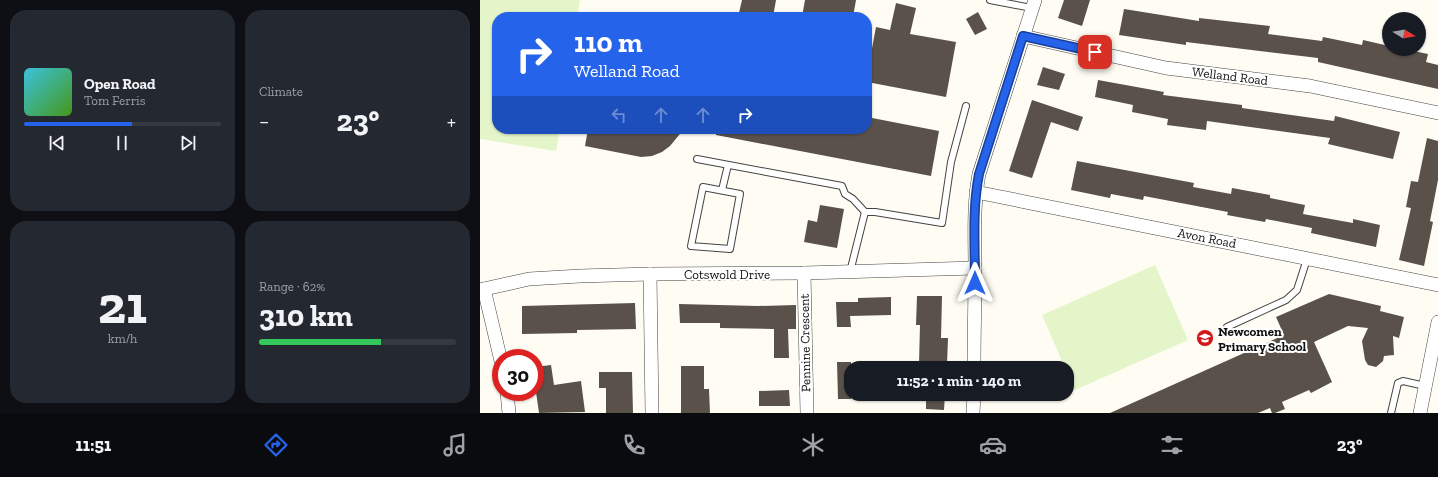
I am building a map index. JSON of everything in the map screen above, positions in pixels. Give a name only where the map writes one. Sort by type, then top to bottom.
[{"type":"street","points":[[974,361],[974,222],[976,192],[979,174],[1033,4]]},
{"type":"street","name":"Welland Road","points":[[1023,36],[1166,68],[1310,86],[1438,113]]},
{"type":"street","name":"Avon Road","points":[[976,192],[1438,285]]},
{"type":"street","name":"Cotswold Drive","points":[[482,290],[529,279],[650,274],[804,273],[975,268]]},
{"type":"street","name":"Pennine Crescent","points":[[804,273],[807,413]]},
{"type":"street","points":[[650,274],[652,413]]},
{"type":"street","points":[[482,290],[498,349]]},
{"type":"street","points":[[1420,413],[1438,322]]},
{"type":"street","points":[[508,401],[509,413]]},
{"type":"street","points":[[973,413],[974,401]]},
{"type":"lane","points":[[990,0],[1033,4]]},
{"type":"lane","points":[[697,159],[842,186],[845,194],[853,199],[865,212],[875,212],[942,224],[951,162],[966,106]]},
{"type":"lane","points":[[722,190],[728,165]]},
{"type":"lane","points":[[703,187],[722,190],[740,194],[730,249],[691,246],[703,187]]},
{"type":"lane","points":[[850,272],[865,212]]},
{"type":"lane","points":[[1227,326],[1286,300],[1297,290],[1307,258]]},
{"type":"lane","points":[[1391,413],[1398,383],[1403,381],[1425,386]]},
{"type":"green space","points":[[480,0],[580,0],[578,12],[492,12],[492,134],[559,134],[556,151],[480,139]]},
{"type":"green space","points":[[1155,265],[1188,340],[1075,390],[1074,361],[1062,361],[1042,315]]},
{"type":"building","points":[[742,0],[776,0],[774,12],[739,12]]},
{"type":"building","points":[[805,0],[856,0],[854,12],[803,12]]},
{"type":"building","points":[[1064,0],[1090,0],[1082,26],[1058,18]]},
{"type":"building","points":[[896,3],[916,8],[910,34],[956,42],[946,97],[872,83],[872,48],[876,27],[890,30]]},
{"type":"building","points":[[1124,9],[1199,21],[1199,18],[1270,26],[1268,34],[1322,41],[1323,37],[1362,45],[1363,40],[1382,44],[1382,56],[1426,56],[1426,54],[1428,54],[1426,62],[1438,65],[1438,89],[1318,62],[1318,58],[1186,42],[1186,45],[1119,35]]},
{"type":"building","points":[[978,12],[987,29],[975,35],[966,19]]},
{"type":"building","points":[[1043,67],[1065,74],[1059,90],[1037,85]]},
{"type":"building","points":[[1098,80],[1164,92],[1163,95],[1242,105],[1242,108],[1334,121],[1335,116],[1400,132],[1393,159],[1328,144],[1330,138],[1207,121],[1206,130],[1167,125],[1168,119],[1132,112],[1133,105],[1095,97]]},
{"type":"building","points":[[1032,100],[1083,117],[1078,131],[1051,122],[1032,178],[1009,171]]},
{"type":"building","points":[[872,118],[939,131],[931,176],[716,135],[872,134]]},
{"type":"building","points":[[587,134],[680,134],[670,146],[662,152],[652,156],[641,157],[585,146]]},
{"type":"building","points":[[1427,138],[1438,141],[1438,180],[1430,221],[1433,222],[1424,266],[1399,260],[1411,208],[1406,207],[1411,181],[1418,182]]},
{"type":"building","points":[[1077,161],[1194,183],[1193,187],[1231,194],[1232,188],[1270,195],[1270,198],[1305,205],[1303,214],[1353,223],[1353,219],[1380,225],[1376,247],[1311,233],[1312,228],[1266,219],[1265,222],[1227,215],[1228,212],[1144,196],[1143,200],[1111,194],[1110,198],[1071,190]]},
{"type":"building","points":[[820,205],[844,209],[837,248],[804,242],[808,220],[817,222]]},
{"type":"building","points":[[1329,294],[1381,306],[1380,311],[1404,317],[1399,338],[1393,336],[1394,355],[1384,356],[1383,361],[1376,367],[1368,365],[1365,360],[1362,341],[1368,328],[1348,326],[1314,342],[1332,382],[1311,393],[1309,390],[1282,402],[1285,409],[1275,413],[1272,413],[1270,408],[1258,413],[1110,413],[1284,335],[1276,317]]},
{"type":"building","points":[[917,296],[942,296],[941,338],[948,338],[947,361],[919,361],[920,325],[916,325]]},
{"type":"building","points":[[891,297],[891,315],[850,316],[851,327],[837,327],[836,302],[858,302],[858,298]]},
{"type":"building","points":[[635,303],[636,329],[577,330],[577,333],[522,334],[522,306]]},
{"type":"building","points":[[679,304],[758,306],[796,305],[796,329],[788,329],[789,358],[774,358],[774,329],[720,328],[720,323],[680,323]]},
{"type":"building","points":[[837,362],[844,362],[844,399],[838,399]]},
{"type":"building","points":[[551,365],[554,385],[581,381],[585,412],[539,413],[537,401],[544,401],[544,366]]},
{"type":"building","points":[[681,366],[704,366],[704,389],[709,389],[710,413],[681,413]]},
{"type":"building","points":[[599,372],[632,372],[633,413],[606,413],[606,388],[599,388]]},
{"type":"building","points":[[789,390],[790,406],[759,406],[759,391]]},
{"type":"building","points":[[926,401],[945,401],[944,410],[926,409]]},
{"type":"place","name":"Newcomen Primary School","points":[[1205,338]]},
{"type":"route","points":[[975,283],[974,222],[979,174],[1023,36],[1095,52]]}]
